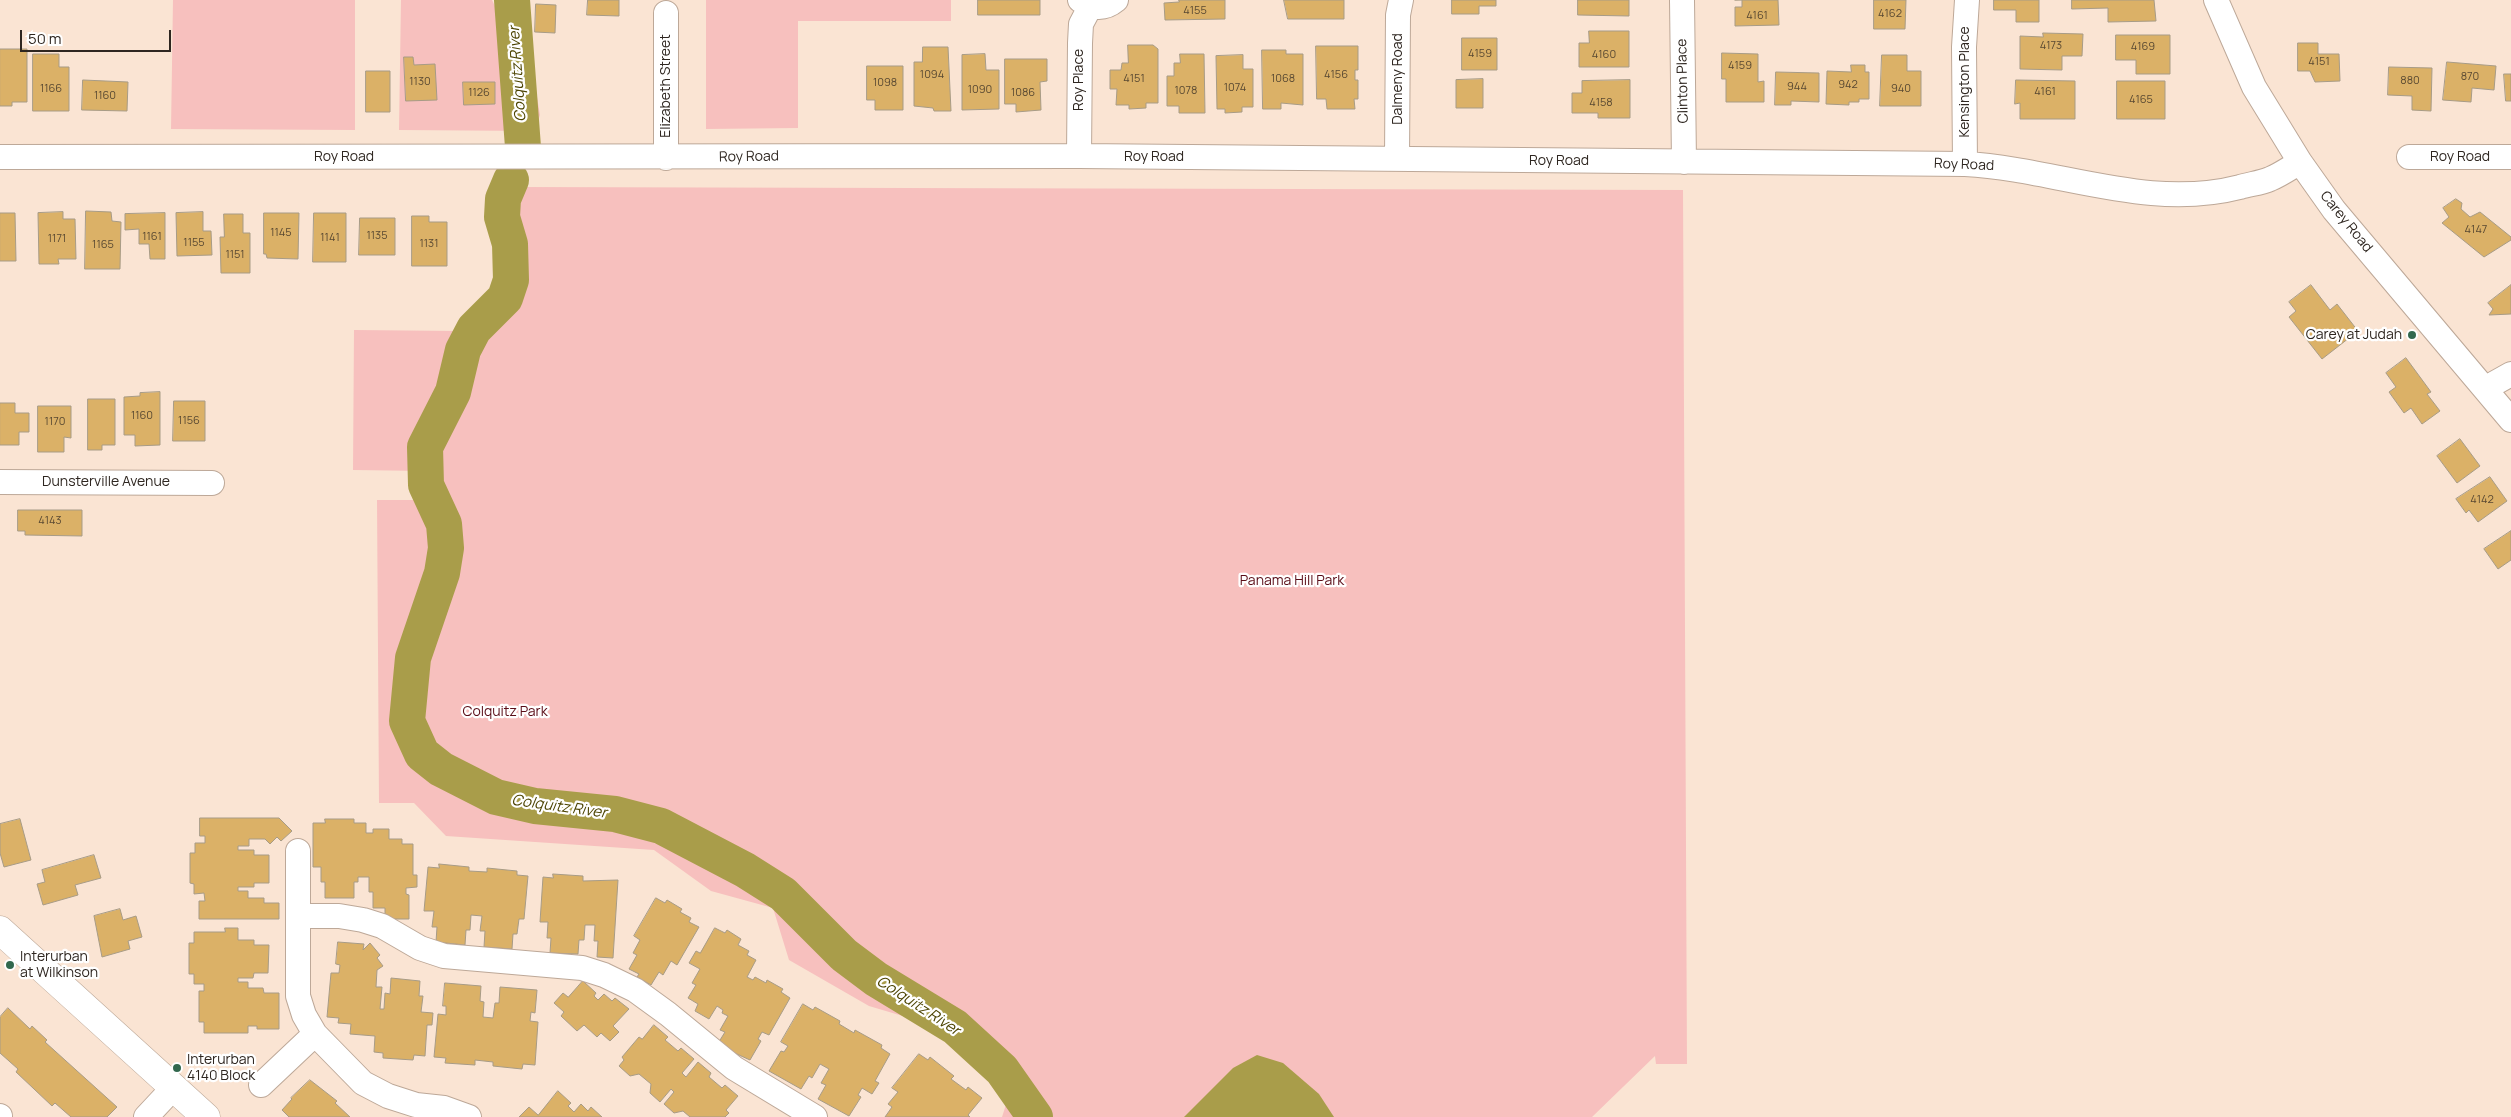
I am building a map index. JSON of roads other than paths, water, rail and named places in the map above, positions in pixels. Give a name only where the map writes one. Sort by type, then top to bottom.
[{"type":"main road","points":[[0,930],[206,1117]]},
{"type":"street","name":"Roy Place","points":[[1079,156],[1080,43],[1085,3],[1102,8],[1116,0]]},
{"type":"street","name":"Dalmeny Road","points":[[1397,158],[1398,15],[1401,0]]},
{"type":"street","name":"Clinton Place","points":[[1682,0],[1684,162]]},
{"type":"street","name":"Kensington Place","points":[[1965,164],[1964,47],[1967,0]]},
{"type":"street","name":"Carey Road","points":[[2216,0],[2254,86],[2300,162],[2334,210],[2486,388],[2511,420]]},
{"type":"street","name":"Elizabeth Street","points":[[666,13],[666,158]]},
{"type":"street","name":"Roy Road","points":[[0,157],[666,158],[1079,156],[1965,164],[2027,170],[2137,193],[2169,195],[2202,194],[2269,180],[2300,162]]},
{"type":"street","name":"Roy Road","points":[[2409,157],[2511,157]]},
{"type":"street","points":[[2486,388],[2511,374]]},
{"type":"street","name":"Dunsterville Avenue","points":[[0,482],[212,483]]},
{"type":"street","points":[[298,851],[298,996],[304,1016],[315,1034],[363,1083],[426,1112],[469,1117]]},
{"type":"street","points":[[299,916],[338,916],[363,920],[382,926],[420,948],[444,956],[582,968],[604,975],[635,990],[668,1014],[734,1068],[815,1117]]},
{"type":"street","points":[[262,1085],[315,1034]]},
{"type":"street","points":[[146,1117],[174,1087]]},
{"type":"waterway","name":"Colquitz River","points":[[512,0],[523,147]]},
{"type":"waterway","name":"Colquitz River","points":[[511,180],[503,199],[502,217],[510,244],[511,280],[505,298],[474,329],[463,350],[453,392],[425,447],[426,485],[444,524],[446,548],[442,573],[413,658],[407,721],[422,754],[441,769],[496,797],[535,806],[615,814],[661,826],[745,870],[783,894],[844,955],[876,979],[955,1027],[1002,1070],[1035,1117]]},
{"type":"place","name":"Carey at Judah","points":[[2412,335]]},
{"type":"place","name":"Interurban at Wilkinson","points":[[10,965]]},
{"type":"place","name":"Interurban 4140 Block","points":[[177,1068]]},
{"type":"park label","name":"Panama Hill Park","points":[[1292,581]]},
{"type":"park label","name":"Colquitz Park","points":[[505,712]]}]
